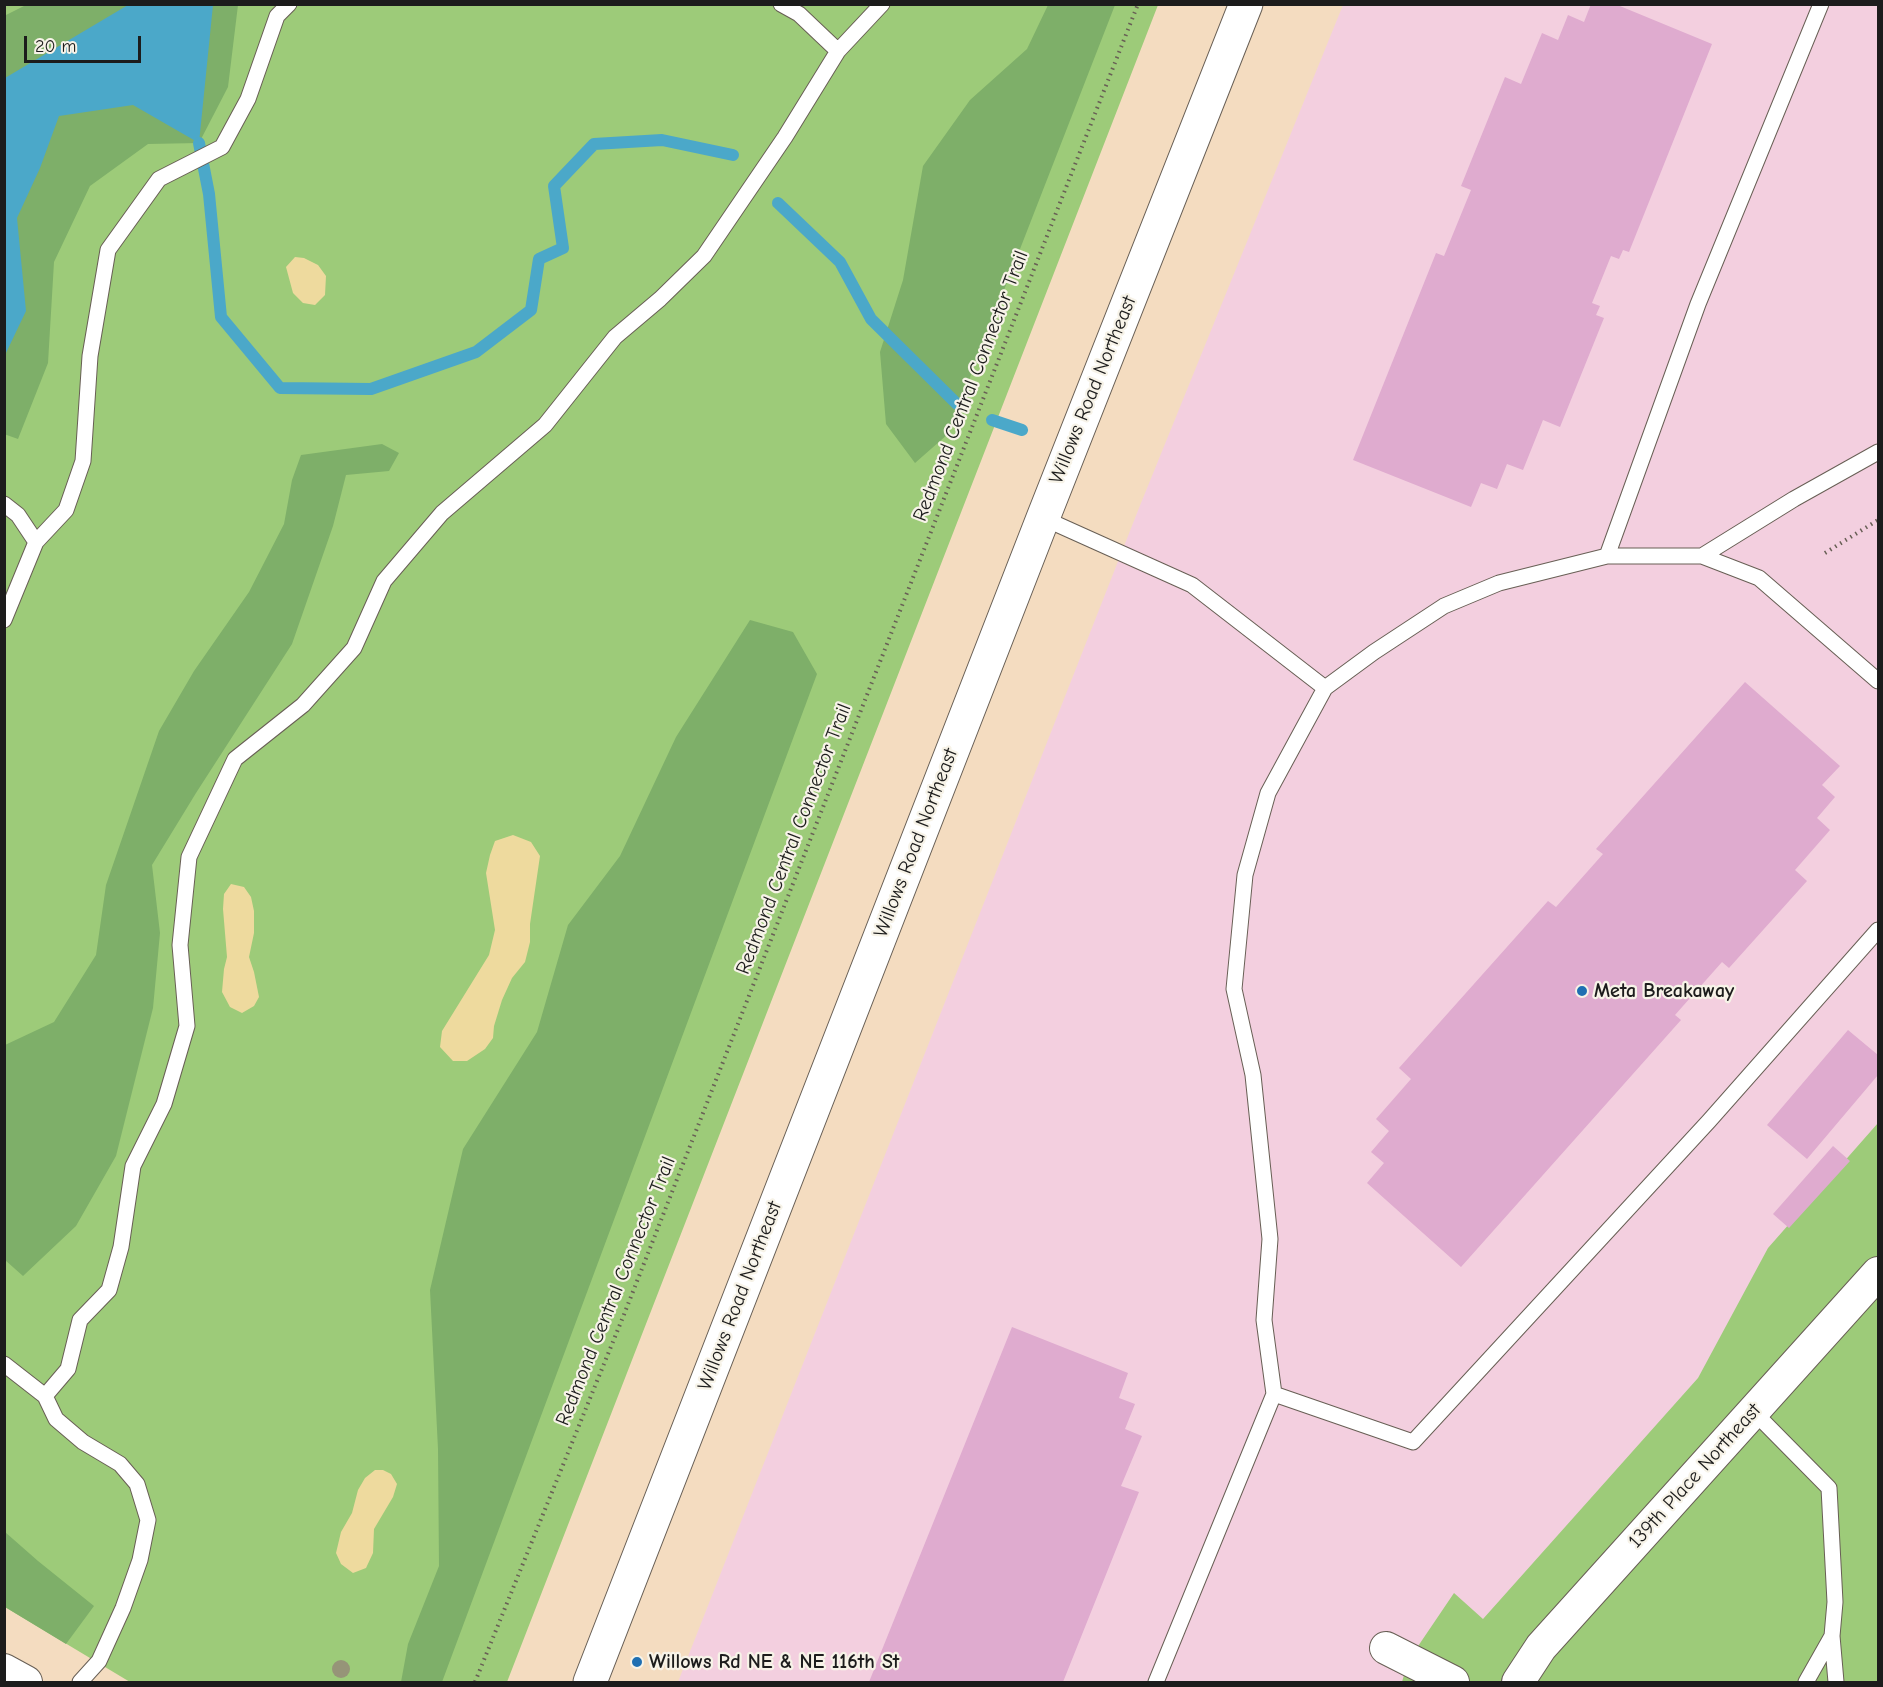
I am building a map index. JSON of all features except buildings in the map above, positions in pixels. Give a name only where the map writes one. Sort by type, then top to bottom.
[{"type":"main road","name":"Willows Road Northeast","points":[[590,1683],[1043,518],[1246,4]]},
{"type":"street","name":"139th Place Northeast","points":[[1518,1683],[1541,1647],[1878,1274]]},
{"type":"street","points":[[1386,1648],[1453,1683]]},
{"type":"street","points":[[4,1670],[26,1683]]},
{"type":"lane","points":[[4,620],[36,542],[66,510],[83,461],[90,356],[108,250],[159,179],[222,147],[248,99],[277,16],[289,4]]},
{"type":"lane","points":[[781,4],[799,14],[838,51]]},
{"type":"lane","points":[[45,1396],[68,1370],[80,1320],[110,1290],[121,1247],[133,1166],[164,1104],[187,1026],[180,945],[189,857],[235,759],[303,705],[354,648],[384,581],[442,513],[546,425],[615,337],[704,256],[785,137],[838,51],[882,4]]},
{"type":"lane","points":[[1607,556],[1698,304],[1821,4]]},
{"type":"lane","points":[[1702,556],[1794,499],[1878,452]]},
{"type":"lane","points":[[4,504],[18,515],[36,542]]},
{"type":"lane","points":[[1043,518],[1192,585],[1325,688]]},
{"type":"lane","points":[[1156,1683],[1274,1394],[1264,1320],[1270,1239],[1252,1075],[1234,989],[1245,875],[1268,793],[1325,688],[1374,652],[1444,606],[1499,584],[1607,556],[1702,556],[1759,579],[1878,681]]},
{"type":"lane","points":[[1274,1394],[1413,1442],[1709,1121],[1878,930]]},
{"type":"lane","points":[[4,1364],[45,1396],[56,1419],[83,1442],[120,1464],[137,1484],[148,1520],[140,1560],[123,1608],[99,1661],[80,1683]]},
{"type":"lane","points":[[1754,1411],[1829,1488],[1835,1602],[1832,1636],[1836,1683]]},
{"type":"lane","points":[[1806,1683],[1832,1636]]},
{"type":"path","name":"Redmond Central Connector Trail","points":[[474,1683],[623,1317],[1138,4]]},
{"type":"path","points":[[1825,553],[1878,520]]},
{"type":"shaded area","points":[[1343,5],[1878,5],[1878,1682],[678,1682],[1139,508]]},
{"type":"green space","points":[[28,4],[238,5],[228,87],[199,143],[148,144],[90,186],[54,262],[48,363],[18,439],[4,434],[4,16]]},
{"type":"green space","points":[[5,5],[1158,5],[507,1682],[130,1682],[5,1607]]},
{"type":"green space","points":[[1048,5],[1115,5],[948,434],[915,463],[886,424],[880,352],[903,280],[923,166],[970,100],[1027,49]]},
{"type":"green space","points":[[382,444],[399,453],[389,471],[346,475],[333,526],[292,644],[152,865],[160,933],[153,1008],[116,1156],[76,1226],[23,1276],[5,1260],[5,1045],[54,1022],[96,955],[106,885],[159,731],[194,671],[249,592],[284,524],[292,480],[301,455]]},
{"type":"green space","points":[[750,620],[793,632],[817,674],[442,1682],[401,1682],[408,1644],[439,1566],[438,1449],[430,1290],[463,1149],[537,1032],[568,925],[620,856],[676,737]]},
{"type":"green space","points":[[1878,1123],[1878,1682],[1402,1682],[1408,1661],[1454,1593],[1483,1619],[1698,1378],[1768,1248]]},
{"type":"green space","points":[[5,1532],[94,1606],[66,1644],[5,1607]]},
{"type":"sand","points":[[295,257],[304,258],[318,265],[326,276],[325,295],[315,305],[303,303],[293,293],[286,267]]},
{"type":"sand","points":[[513,835],[531,842],[540,856],[530,924],[530,942],[525,962],[512,978],[502,1000],[493,1038],[485,1049],[467,1061],[453,1061],[440,1047],[442,1031],[489,955],[495,930],[486,873],[495,841]]},
{"type":"sand","points":[[231,884],[244,887],[251,897],[254,911],[254,933],[249,957],[259,997],[254,1006],[242,1013],[230,1007],[222,992],[227,957],[224,894]]},
{"type":"sand","points":[[375,1470],[383,1470],[391,1474],[397,1484],[393,1497],[374,1529],[373,1553],[366,1568],[353,1573],[341,1564],[336,1553],[341,1532],[352,1513],[358,1490],[365,1478]]},
{"type":"water","points":[[128,5],[213,5],[199,143],[133,105],[59,116],[40,168],[17,218],[26,311],[5,355],[5,78]]},
{"type":"waterway","points":[[199,143],[209,194],[221,317],[280,388],[371,389],[476,352],[531,310],[539,259],[563,248],[554,186],[594,144],[662,140],[733,155]]},
{"type":"waterway","points":[[778,203],[840,262],[871,319],[957,404]]},
{"type":"waterway","points":[[992,420],[1022,430]]},
{"type":"place","name":"Meta Breakaway","points":[[1582,991]]},
{"type":"place","name":"Willows Rd NE & NE 116th St","points":[[637,1662]]}]
